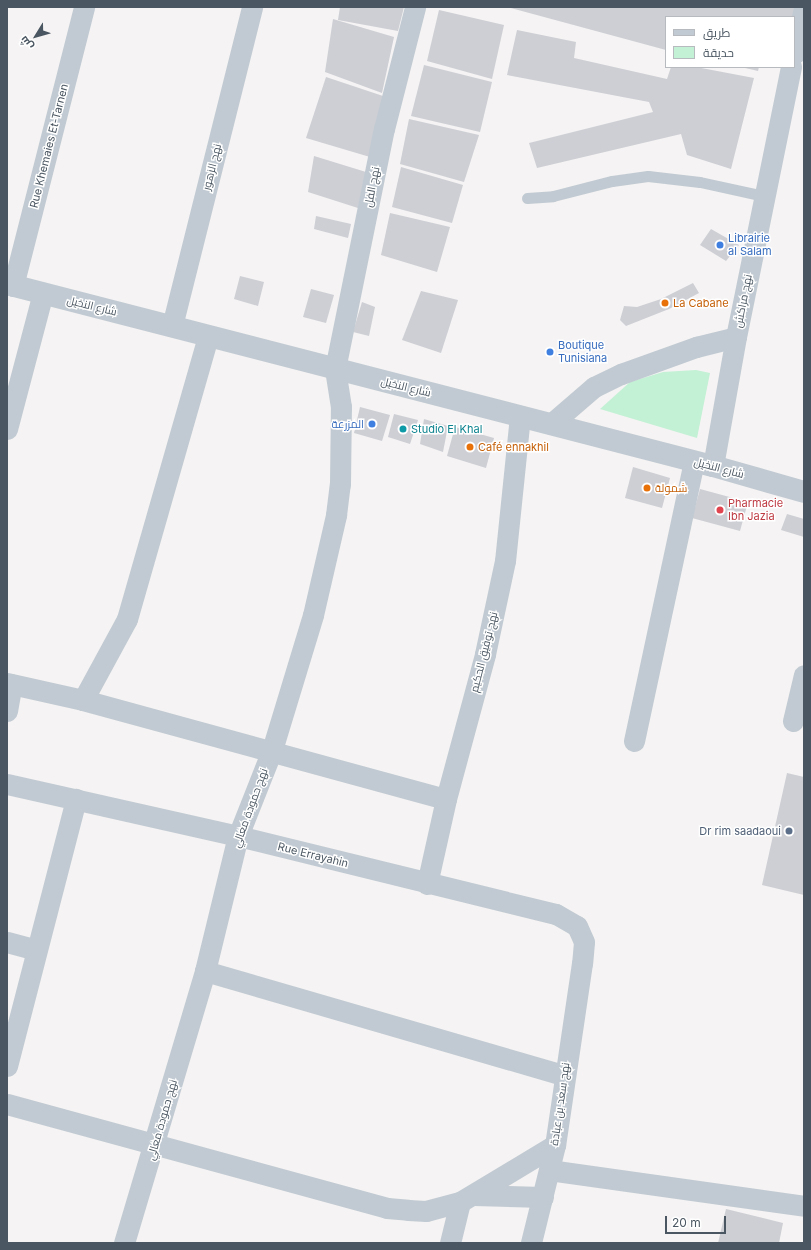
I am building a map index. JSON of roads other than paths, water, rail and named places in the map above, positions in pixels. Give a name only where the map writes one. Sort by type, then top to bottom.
[{"type":"street","name":"Rue Khemaies Et-Tarnen","points":[[10,285],[84,7]]},
{"type":"street","name":"نهج الزهور","points":[[172,326],[252,7]]},
{"type":"street","name":"نهج الفل","points":[[335,369],[384,129],[415,7]]},
{"type":"street","points":[[795,49],[804,8]]},
{"type":"street","name":"نهج مراكش","points":[[634,741],[736,337],[791,68]]},
{"type":"street","name":"شارع النخيل","points":[[10,285],[703,463],[804,492]]},
{"type":"street","points":[[7,429],[43,293]]},
{"type":"street","points":[[83,700],[127,619],[208,336]]},
{"type":"street","points":[[551,424],[594,387],[621,374],[696,347],[736,337]]},
{"type":"street","name":"نهج حمودة معالي","points":[[124,1243],[155,1144],[205,971],[238,836],[272,750],[313,615],[336,515],[340,484],[341,407],[335,369]]},
{"type":"street","name":"نهج توفيق الحكيم","points":[[428,884],[446,799],[485,654],[505,561],[520,416]]},
{"type":"street","points":[[793,721],[804,675]]},
{"type":"street","points":[[7,711],[10,684],[83,700],[272,750],[446,799]]},
{"type":"street","name":"Rue Errayahin","points":[[7,784],[238,836],[428,884],[556,914],[569,920],[577,926],[582,936],[582,963]]},
{"type":"street","points":[[7,1066],[76,799]]},
{"type":"street","points":[[7,942],[36,950]]},
{"type":"street","name":"نهج سعد بن عبادة","points":[[531,1243],[555,1146],[564,1076],[582,963]]},
{"type":"street","points":[[205,971],[564,1076]]},
{"type":"street","points":[[7,1104],[387,1208],[426,1211],[467,1199],[555,1146]]},
{"type":"street","points":[[549,1170],[804,1206]]},
{"type":"street","points":[[467,1199],[543,1197]]},
{"type":"street","points":[[450,1243],[467,1199]]},
{"type":"lane","points":[[527,198],[553,196],[612,181],[648,176],[700,182],[764,196]]},
{"type":"place","name":"Librairie al Salam","points":[[720,245]]},
{"type":"place","name":"La Cabane","points":[[665,303]]},
{"type":"place","name":"Boutique Tunisiana","points":[[550,352]]},
{"type":"place","name":"المزرعة","points":[[372,424]]},
{"type":"place","name":"Studio El Khal","points":[[403,429]]},
{"type":"place","name":"Café ennakhil","points":[[470,447]]},
{"type":"place","name":"شمولة","points":[[647,488]]},
{"type":"place","name":"Pharmacie Ibn Jazia","points":[[720,510]]},
{"type":"place","name":"Dr rim saadaoui","points":[[789,831]]}]
